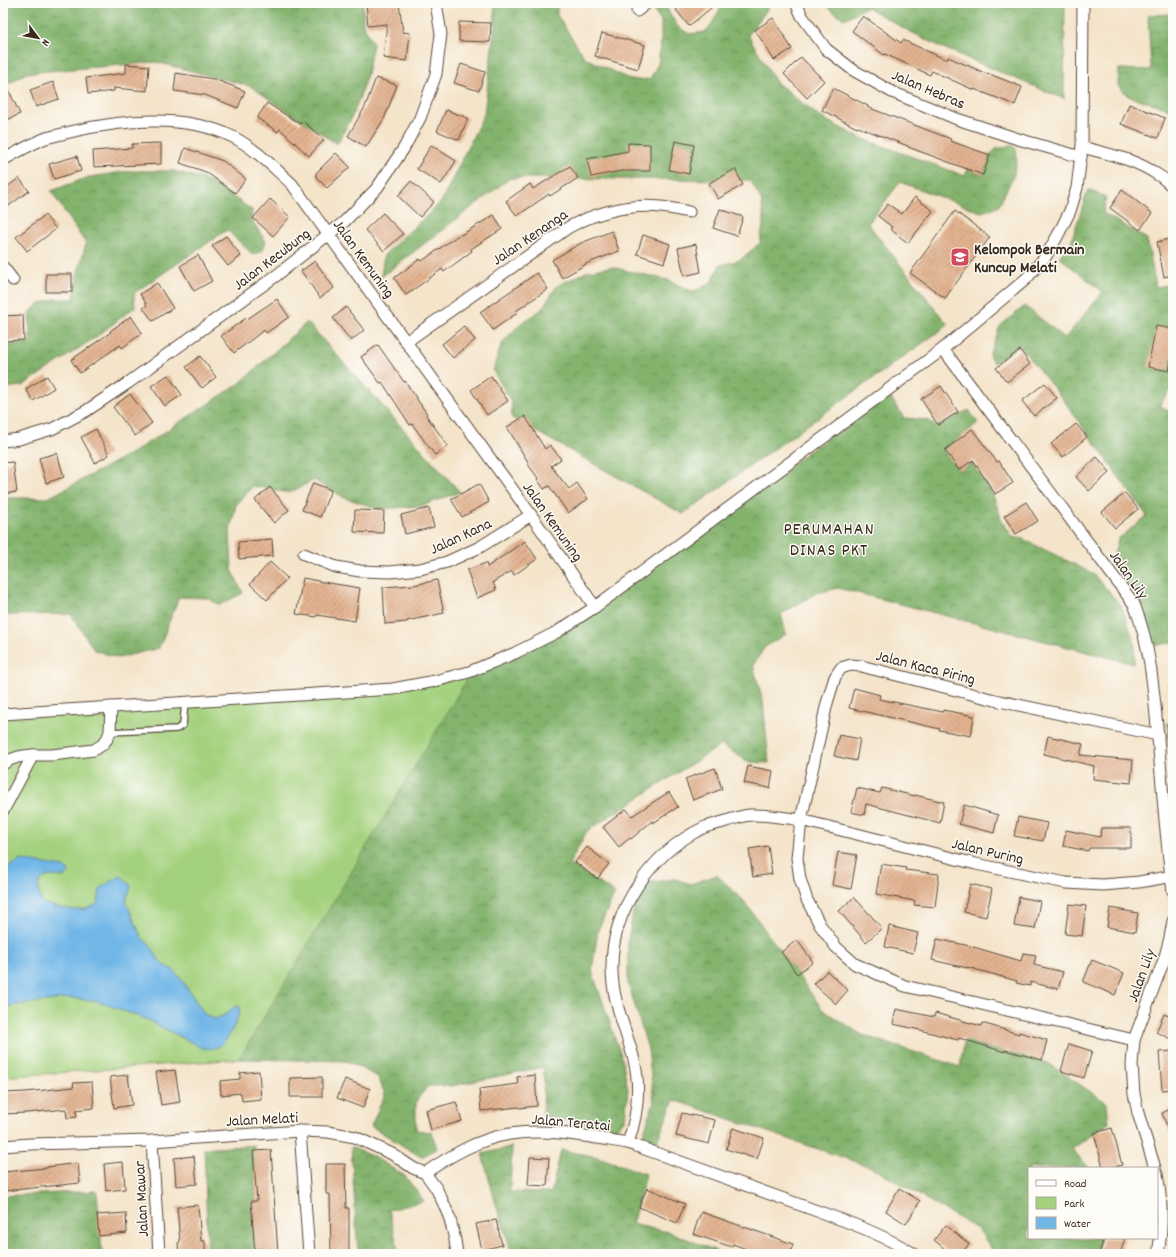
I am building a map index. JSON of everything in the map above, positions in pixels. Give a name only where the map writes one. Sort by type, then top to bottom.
[{"type":"street","name":"Jalan Kecubung","points":[[3,441],[19,439],[52,429],[86,411],[128,383],[277,274],[344,222],[377,188],[404,148],[420,118],[436,74],[441,34],[436,3]]},
{"type":"street","points":[[637,11],[647,3]]},
{"type":"street","name":"Jalan Hebras","points":[[796,3],[802,16],[826,49],[853,70],[892,92],[957,118],[1018,139],[1081,152],[1122,157],[1158,175],[1173,187]]},
{"type":"street","points":[[3,714],[393,689],[435,682],[469,672],[515,653],[557,632],[595,607],[942,349],[1026,279],[1046,256],[1070,211],[1077,188],[1081,152],[1083,3]]},
{"type":"street","name":"Jalan Kemuning","points":[[3,160],[19,150],[47,138],[90,127],[137,121],[177,122],[204,127],[232,137],[260,154],[292,184],[329,234],[531,515],[595,607]]},
{"type":"street","name":"Jalan Kenanga","points":[[406,342],[569,227],[586,218],[606,212],[634,207],[662,207],[689,212]]},
{"type":"street","points":[[3,267],[13,280]]},
{"type":"street","name":"Jalan Lily","points":[[942,349],[1134,604],[1142,624],[1153,682],[1173,891]]},
{"type":"street","name":"Jalan Kana","points":[[304,554],[336,567],[360,571],[390,572],[420,569],[447,562],[473,550],[531,515]]},
{"type":"street","name":"Jalan Kaca Piring","points":[[1134,1040],[905,986],[855,964],[836,947],[820,925],[807,900],[800,879],[797,858],[801,820],[826,710],[835,677],[841,668],[851,665],[861,666],[995,700],[1158,735]]},
{"type":"street","points":[[3,764],[18,756],[52,755],[94,750],[102,745],[110,732],[111,707]]},
{"type":"street","points":[[3,811],[33,755]]},
{"type":"street","name":"Jalan Puring","points":[[628,1143],[635,1119],[638,1085],[634,1061],[614,995],[612,968],[615,939],[624,912],[639,884],[662,857],[680,842],[704,828],[750,815],[774,816],[801,820],[976,864],[1066,883],[1102,885],[1139,882],[1172,876]]},
{"type":"street","name":"Jalan Lily","points":[[1155,1167],[1138,1113],[1134,1094],[1132,1065],[1134,1040],[1164,960],[1173,921]]},
{"type":"street","points":[[300,1131],[309,1254]]},
{"type":"street","name":"Jalan Melati","points":[[3,1146],[152,1141],[300,1131],[328,1132],[355,1137],[392,1154],[413,1168],[425,1173],[444,1202],[450,1219],[457,1254]]},
{"type":"street","name":"Jalan Teratai","points":[[425,1173],[459,1152],[493,1138],[509,1134],[538,1132],[559,1133],[628,1143],[877,1233],[896,1242],[914,1254]]},
{"type":"street","name":"Jalan Mawar","points":[[152,1141],[159,1254]]},
{"type":"street","points":[[1158,1180],[1162,1214],[1158,1254]]},
{"type":"lane","points":[[110,732],[178,729],[183,725],[185,702]]},
{"type":"green space","points":[[3,3],[363,3],[363,24],[373,44],[367,74],[359,99],[351,119],[337,144],[250,86],[156,62],[26,73],[3,87]]},
{"type":"green space","points":[[494,3],[557,3],[557,15],[585,58],[631,80],[650,79],[658,64],[661,42],[661,21],[653,8],[656,3],[664,3],[677,26],[689,34],[705,32],[712,24],[722,5],[728,3],[772,3],[748,35],[776,82],[820,117],[858,137],[965,176],[968,169],[983,175],[990,155],[997,148],[1004,148],[1009,145],[1013,146],[1016,149],[1017,160],[1013,177],[998,207],[981,212],[900,182],[868,224],[948,325],[683,514],[512,418],[511,401],[493,371],[502,343],[520,324],[541,310],[557,286],[588,271],[611,267],[668,280],[693,292],[711,283],[720,265],[740,260],[760,243],[764,220],[761,199],[750,180],[510,178],[381,277],[384,255],[441,202],[484,114],[495,23]]},
{"type":"green space","points":[[822,3],[1065,3],[1064,99],[941,47],[907,30],[867,7],[844,19]]},
{"type":"green space","points":[[1173,14],[1173,110],[1128,96],[1118,86],[1119,69],[1151,70],[1148,15]]},
{"type":"green space","points":[[130,171],[174,171],[210,181],[252,210],[251,219],[266,241],[263,250],[253,255],[227,230],[134,293],[135,307],[96,337],[22,386],[3,388],[3,346],[31,342],[29,313],[39,304],[55,299],[74,299],[77,275],[86,244],[51,191],[89,177]]},
{"type":"green space","points":[[1088,190],[1106,197],[1103,213],[1147,239],[1156,287],[1173,284],[1173,387],[1159,406],[1173,412],[1173,642],[1154,646],[1139,600],[1112,562],[1118,539],[1147,516],[1064,401],[1019,345],[994,363],[989,356],[1000,326],[1025,306],[1065,338],[1103,292],[1059,257],[1071,242]]},
{"type":"green space","points":[[307,322],[460,492],[421,506],[380,509],[345,498],[314,480],[289,493],[253,486],[236,505],[230,531],[232,570],[243,593],[220,605],[207,598],[179,597],[159,648],[118,658],[94,650],[71,614],[3,615],[3,498],[48,498],[132,453],[239,384]]},
{"type":"green space","points":[[889,395],[904,418],[929,420],[936,427],[969,410],[978,423],[943,450],[959,471],[972,463],[993,495],[1002,521],[1013,537],[1023,539],[1092,573],[1121,605],[1135,643],[1134,664],[838,588],[817,593],[781,614],[786,634],[765,647],[753,665],[763,701],[769,763],[749,762],[721,745],[587,831],[569,864],[615,893],[598,930],[592,971],[622,1058],[628,1089],[625,1120],[615,1129],[543,1116],[544,1067],[451,1086],[428,1086],[416,1101],[416,1130],[432,1132],[437,1149],[421,1157],[371,1126],[385,1094],[378,1077],[347,1061],[239,1059],[465,676],[522,654]]},
{"type":"green space","points":[[465,676],[466,681],[239,1059],[3,1077],[3,718],[436,684]]},
{"type":"green space","points":[[1167,723],[1173,723],[1173,766],[1170,768]]},
{"type":"green space","points":[[717,875],[744,901],[823,1010],[862,1035],[960,1067],[964,1042],[971,1037],[974,1044],[1048,1063],[1107,1103],[1109,1123],[1072,1149],[1088,1167],[1028,1167],[1028,1239],[1101,1239],[1096,1254],[995,1254],[979,1230],[871,1167],[674,1100],[656,1144],[642,1139],[654,1101],[648,1049],[628,983],[628,939],[639,884],[675,879],[691,884]]},
{"type":"green space","points":[[254,1145],[257,1254],[208,1254],[204,1149]]},
{"type":"green space","points":[[351,1147],[374,1157],[405,1176],[424,1201],[389,1210],[399,1254],[358,1254]]},
{"type":"green space","points":[[512,1147],[510,1192],[551,1193],[561,1150],[598,1157],[646,1174],[632,1224],[672,1233],[724,1254],[511,1254],[482,1154]]},
{"type":"green space","points":[[97,1191],[102,1254],[3,1254],[3,1196]]},
{"type":"water","points":[[21,860],[63,867],[68,870],[69,873],[65,877],[50,876],[42,879],[39,886],[40,897],[43,902],[64,909],[76,910],[93,906],[98,903],[100,890],[103,886],[121,876],[127,881],[131,886],[126,902],[142,938],[151,946],[159,960],[173,970],[181,979],[205,1015],[215,1019],[225,1015],[235,1006],[240,1007],[236,1021],[224,1042],[215,1048],[202,1048],[148,1020],[97,1001],[70,998],[3,1007],[3,870]]},
{"type":"building","points":[[366,3],[399,3],[403,32],[410,33],[407,61],[383,58],[387,24],[368,26]]},
{"type":"building","points":[[685,3],[717,3],[689,26],[676,10]]},
{"type":"building","points":[[863,16],[901,43],[903,40],[947,60],[948,57],[1022,87],[1015,105],[974,90],[932,71],[930,75],[885,54],[884,55],[852,31]]},
{"type":"building","points":[[773,18],[792,49],[774,60],[755,30]]},
{"type":"building","points":[[459,22],[491,23],[490,42],[459,41]]},
{"type":"building","points":[[602,33],[645,45],[638,69],[595,56]]},
{"type":"building","points":[[801,57],[824,81],[807,98],[784,74]]},
{"type":"building","points":[[126,64],[149,66],[147,91],[114,88],[114,91],[88,94],[86,78],[126,73]]},
{"type":"building","points":[[461,64],[485,72],[479,91],[454,83]]},
{"type":"building","points":[[176,73],[214,79],[245,91],[238,108],[205,95],[174,91]]},
{"type":"building","points":[[3,78],[20,114],[3,122]]},
{"type":"building","points":[[376,78],[397,85],[385,117],[366,147],[348,136],[365,107]]},
{"type":"building","points":[[53,82],[59,99],[36,107],[30,90]]},
{"type":"building","points":[[833,88],[868,106],[867,107],[951,139],[950,141],[990,155],[983,175],[858,127],[857,128],[822,110]]},
{"type":"building","points":[[267,103],[300,124],[303,121],[324,140],[309,156],[280,129],[278,132],[257,118]]},
{"type":"building","points":[[1129,104],[1165,118],[1158,138],[1121,124]]},
{"type":"building","points":[[446,110],[468,118],[459,140],[437,131]]},
{"type":"building","points":[[675,141],[694,145],[689,174],[669,170]]},
{"type":"building","points":[[161,143],[161,164],[94,167],[93,151],[132,148],[132,144]]},
{"type":"building","points":[[628,143],[650,144],[650,171],[621,171],[591,177],[587,159],[628,151]]},
{"type":"building","points":[[431,145],[456,161],[441,184],[417,169]]},
{"type":"building","points":[[185,148],[223,161],[246,179],[235,193],[206,172],[180,163]]},
{"type":"building","points":[[336,153],[350,167],[327,188],[316,177],[316,173]]},
{"type":"building","points":[[77,156],[81,171],[54,179],[49,164]]},
{"type":"building","points":[[570,166],[578,178],[550,196],[549,194],[517,216],[506,201],[530,184],[533,189]]},
{"type":"building","points":[[735,169],[743,185],[718,199],[709,183]]},
{"type":"building","points":[[19,178],[29,191],[3,210],[3,190]]},
{"type":"building","points":[[411,181],[434,202],[420,217],[398,196]]},
{"type":"building","points":[[1122,190],[1152,213],[1140,230],[1110,208]]},
{"type":"building","points":[[915,197],[933,211],[908,243],[890,229],[892,227],[878,216],[888,204],[902,214]]},
{"type":"building","points":[[270,199],[290,217],[273,236],[253,218]]},
{"type":"building","points":[[720,209],[743,217],[737,236],[713,228]]},
{"type":"building","points":[[955,211],[990,237],[945,298],[910,273]]},
{"type":"building","points":[[383,213],[403,234],[384,251],[365,230]]},
{"type":"building","points":[[45,215],[56,229],[27,251],[16,237]]},
{"type":"building","points":[[494,215],[502,229],[471,249],[472,251],[444,272],[442,269],[406,295],[394,278],[420,259],[422,261],[460,234],[461,235]]},
{"type":"building","points":[[612,231],[619,251],[588,263],[562,278],[552,260],[581,243]]},
{"type":"building","points":[[643,235],[670,244],[664,263],[637,254]]},
{"type":"building","points":[[226,236],[241,256],[228,266],[212,246]]},
{"type":"building","points":[[1173,238],[1173,275],[1164,277],[1157,242]]},
{"type":"building","points":[[696,244],[701,272],[684,276],[678,248]]},
{"type":"building","points":[[198,255],[212,281],[194,291],[180,266]]},
{"type":"building","points":[[315,261],[334,288],[320,298],[301,271]]},
{"type":"building","points":[[537,273],[548,289],[516,311],[517,313],[493,330],[480,312]]},
{"type":"building","points":[[46,274],[72,274],[72,292],[46,292]]},
{"type":"building","points":[[157,283],[173,308],[153,321],[143,308],[147,305],[140,294]]},
{"type":"building","points":[[277,299],[289,317],[266,333],[264,330],[234,353],[221,336],[246,318],[247,319]]},
{"type":"building","points":[[346,307],[364,330],[351,341],[333,318]]},
{"type":"building","points":[[23,315],[24,340],[5,341],[3,316]]},
{"type":"building","points":[[131,316],[142,333],[122,348],[120,345],[80,373],[71,360]]},
{"type":"building","points":[[464,326],[475,340],[453,358],[442,344]]},
{"type":"building","points":[[1156,326],[1173,329],[1173,351],[1169,371],[1148,367]]},
{"type":"building","points":[[378,345],[404,382],[405,381],[427,414],[426,415],[448,446],[435,455],[412,424],[410,425],[382,382],[380,383],[361,357]]},
{"type":"building","points":[[1020,350],[1030,364],[1007,382],[996,368]]},
{"type":"building","points":[[200,356],[216,377],[202,388],[186,367]]},
{"type":"building","points":[[168,375],[182,395],[165,406],[151,386]]},
{"type":"building","points":[[47,376],[54,388],[33,401],[26,389]]},
{"type":"building","points":[[491,376],[508,401],[487,415],[471,390]]},
{"type":"building","points":[[1045,383],[1057,398],[1034,416],[1022,401]]},
{"type":"building","points":[[941,386],[958,412],[938,425],[921,399]]},
{"type":"building","points":[[130,394],[152,423],[135,436],[113,407]]},
{"type":"building","points":[[525,416],[545,449],[550,445],[561,459],[551,466],[569,489],[577,483],[588,499],[568,513],[549,486],[544,489],[527,463],[528,462],[507,427]]},
{"type":"building","points":[[1076,424],[1087,437],[1063,457],[1051,444]]},
{"type":"building","points":[[96,429],[109,455],[95,463],[81,437]]},
{"type":"building","points":[[972,429],[997,462],[999,461],[1013,483],[995,494],[973,460],[959,470],[945,450]]},
{"type":"building","points":[[57,453],[64,477],[46,483],[39,458]]},
{"type":"building","points":[[1097,457],[1110,472],[1089,491],[1076,477]]},
{"type":"building","points":[[13,462],[17,492],[3,494],[3,463]]},
{"type":"building","points":[[313,483],[331,490],[320,517],[302,510]]},
{"type":"building","points":[[479,484],[489,502],[462,517],[451,499]]},
{"type":"building","points":[[270,487],[289,510],[274,523],[255,500]]},
{"type":"building","points":[[1125,493],[1138,509],[1115,528],[1102,512]]},
{"type":"building","points":[[1026,502],[1038,521],[1016,534],[1004,516]]},
{"type":"building","points":[[429,508],[434,527],[405,534],[401,515]]},
{"type":"building","points":[[355,510],[384,511],[383,533],[354,532]]},
{"type":"building","points":[[272,539],[273,556],[239,559],[238,542]]},
{"type":"building","points":[[525,541],[537,559],[514,575],[512,571],[493,582],[496,590],[477,598],[467,570],[486,563],[487,567]]},
{"type":"building","points":[[270,562],[287,578],[267,600],[250,584]]},
{"type":"building","points":[[303,578],[360,588],[355,621],[317,615],[316,617],[296,614]]},
{"type":"building","points":[[437,580],[444,613],[407,622],[385,624],[383,587],[414,585]]},
{"type":"building","points":[[854,688],[880,695],[879,699],[943,712],[943,710],[974,716],[971,736],[939,730],[940,729],[849,708]]},
{"type":"building","points":[[839,735],[860,739],[856,761],[834,756]]},
{"type":"building","points":[[1048,736],[1083,744],[1080,755],[1133,760],[1131,783],[1093,779],[1094,766],[1044,754]]},
{"type":"building","points":[[748,766],[773,771],[770,788],[744,783]]},
{"type":"building","points":[[715,768],[722,789],[693,800],[685,779]]},
{"type":"building","points":[[857,788],[880,793],[882,788],[944,802],[940,823],[866,804],[864,815],[851,812]]},
{"type":"building","points":[[669,792],[678,807],[653,823],[652,821],[619,847],[603,827],[626,809],[632,816]]},
{"type":"building","points":[[964,805],[998,815],[994,833],[959,824]]},
{"type":"building","points":[[1018,817],[1047,823],[1043,841],[1014,836]]},
{"type":"building","points":[[1101,828],[1131,828],[1131,848],[1089,848],[1088,851],[1063,846],[1066,830],[1100,837]]},
{"type":"building","points":[[768,846],[772,874],[753,877],[749,849]]},
{"type":"building","points":[[587,847],[609,864],[597,879],[575,862]]},
{"type":"building","points":[[838,852],[857,855],[851,889],[832,885]]},
{"type":"building","points":[[881,864],[906,868],[905,870],[939,874],[935,907],[914,905],[915,901],[876,894]]},
{"type":"building","points":[[970,884],[992,889],[986,917],[964,912]]},
{"type":"building","points":[[854,897],[882,928],[866,942],[839,911]]},
{"type":"building","points":[[1019,897],[1040,901],[1035,929],[1014,926]]},
{"type":"building","points":[[1069,904],[1086,906],[1082,936],[1065,934]]},
{"type":"building","points":[[1110,908],[1138,913],[1135,932],[1107,927]]},
{"type":"building","points":[[889,926],[918,933],[913,953],[885,947]]},
{"type":"building","points":[[937,939],[970,946],[1021,961],[1023,953],[1036,955],[1034,965],[1063,972],[1058,989],[1030,982],[1030,986],[1016,983],[1017,981],[967,967],[932,960]]},
{"type":"building","points":[[797,940],[813,962],[797,974],[781,952]]},
{"type":"building","points":[[1092,960],[1124,973],[1115,995],[1083,982]]},
{"type":"building","points":[[827,971],[848,990],[836,1004],[814,984]]},
{"type":"building","points":[[896,1009],[934,1017],[935,1013],[981,1026],[982,1023],[1019,1034],[1019,1032],[1047,1040],[1042,1060],[1005,1050],[1005,1052],[959,1038],[958,1040],[893,1024]]},
{"type":"building","points":[[1164,1014],[1173,1018],[1173,1040],[1156,1032]]},
{"type":"building","points":[[1069,1044],[1092,1051],[1084,1078],[1061,1071]]},
{"type":"building","points":[[1173,1051],[1173,1089],[1162,1090],[1159,1052]]},
{"type":"building","points":[[175,1070],[180,1102],[161,1105],[156,1072]]},
{"type":"building","points":[[259,1071],[261,1099],[242,1101],[241,1093],[221,1095],[220,1081],[240,1079],[240,1073]]},
{"type":"building","points":[[128,1075],[132,1105],[114,1108],[110,1077]]},
{"type":"building","points":[[535,1075],[537,1106],[481,1111],[479,1089],[518,1084],[517,1077]]},
{"type":"building","points":[[322,1077],[322,1097],[290,1097],[290,1078]]},
{"type":"building","points":[[345,1079],[370,1089],[363,1108],[337,1098]]},
{"type":"building","points":[[92,1082],[94,1108],[76,1110],[77,1117],[67,1118],[66,1109],[3,1114],[3,1093],[74,1087],[73,1083]]},
{"type":"building","points":[[456,1102],[462,1121],[431,1130],[426,1110]]},
{"type":"building","points":[[1173,1108],[1173,1139],[1172,1139],[1162,1113]]},
{"type":"building","points":[[682,1113],[715,1120],[709,1144],[676,1136]]},
{"type":"building","points":[[733,1128],[764,1138],[757,1159],[726,1149]]},
{"type":"building","points":[[1112,1128],[1122,1165],[1103,1167],[1094,1133]]},
{"type":"building","points":[[271,1150],[278,1254],[255,1254],[251,1201],[257,1201],[253,1151]]},
{"type":"building","points":[[194,1156],[197,1184],[176,1186],[174,1158]]},
{"type":"building","points":[[530,1157],[549,1158],[547,1186],[528,1185]]},
{"type":"building","points":[[123,1162],[125,1189],[106,1191],[104,1164]]},
{"type":"building","points":[[78,1163],[80,1183],[4,1191],[3,1172],[47,1168]]},
{"type":"building","points":[[326,1164],[345,1164],[346,1208],[349,1208],[349,1254],[331,1254],[330,1194],[326,1194]]},
{"type":"building","points":[[647,1188],[685,1204],[677,1223],[639,1207]]},
{"type":"building","points":[[899,1188],[920,1201],[906,1224],[886,1211]]},
{"type":"building","points":[[198,1205],[201,1241],[205,1241],[205,1254],[179,1254],[178,1243],[180,1242],[177,1207]]},
{"type":"building","points":[[701,1212],[793,1244],[790,1254],[759,1254],[733,1244],[732,1247],[693,1234]]},
{"type":"building","points":[[126,1213],[127,1233],[99,1236],[97,1215]]},
{"type":"building","points":[[496,1220],[502,1245],[482,1250],[476,1224]]},
{"type":"building","points":[[946,1225],[969,1244],[961,1254],[951,1254],[934,1240]]},
{"type":"building","points":[[1104,1239],[1125,1239],[1120,1254],[1099,1254]]},
{"type":"place","name":"Kelompok Bermain Kuncup Melati","points":[[960,257]]},
{"type":"district","name":"PERUMAHAN DINAS PKT","points":[[829,538]]}]
